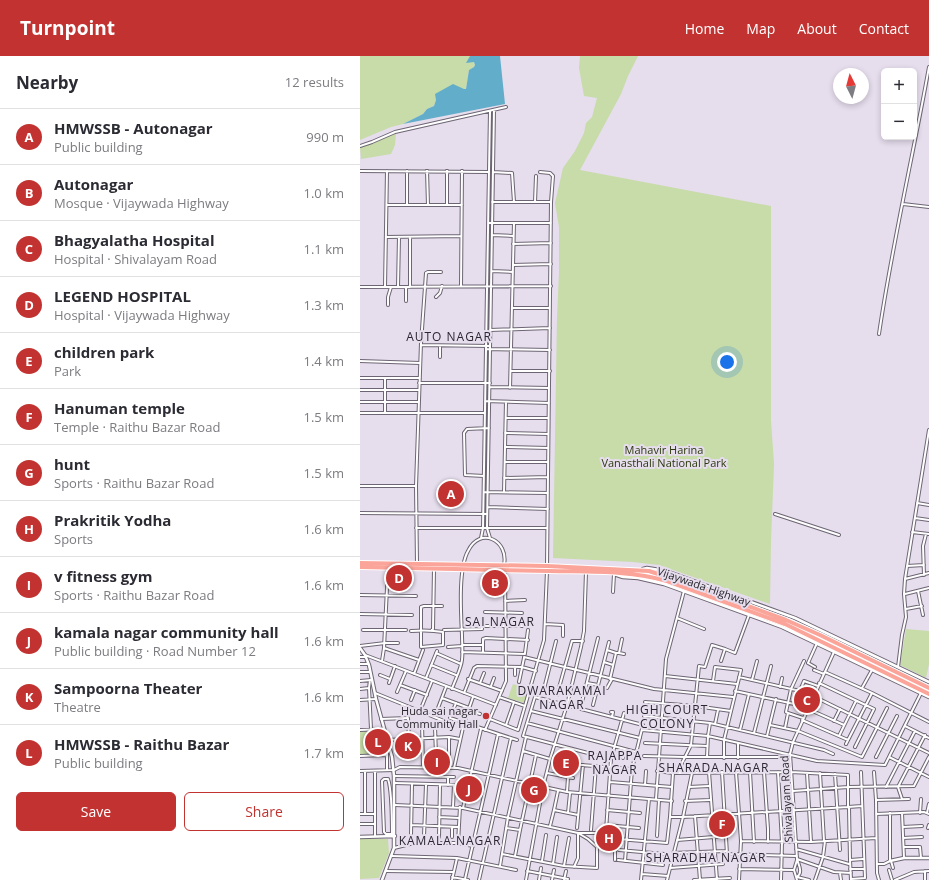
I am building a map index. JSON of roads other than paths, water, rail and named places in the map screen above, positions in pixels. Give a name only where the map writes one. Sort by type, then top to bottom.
[{"type":"highway","name":"Vijaywada Highway","points":[[360,563],[417,564],[638,574],[658,578],[779,622],[929,694]]},
{"type":"highway","name":"Vijaywada Highway","points":[[504,568],[547,566],[640,570],[668,576],[786,620],[929,688]]},
{"type":"highway","name":"Vijaywada Highway","points":[[360,567],[434,569],[462,567]]},
{"type":"street","points":[[879,334],[886,287],[929,67]]},
{"type":"street","points":[[360,146],[395,132],[506,107]]},
{"type":"street","points":[[490,538],[487,528],[487,514],[494,110]]},
{"type":"street","points":[[481,538],[484,528],[490,111]]},
{"type":"street","points":[[360,170],[512,173],[514,202]]},
{"type":"street","points":[[385,287],[387,171]]},
{"type":"street","points":[[407,171],[407,205]]},
{"type":"street","points":[[427,171],[428,205]]},
{"type":"street","points":[[447,171],[447,205]]},
{"type":"street","points":[[461,286],[462,171]]},
{"type":"street","points":[[490,719],[518,730],[544,640],[547,571],[551,202],[553,176],[550,173],[540,172]]},
{"type":"street","points":[[535,202],[536,176]]},
{"type":"street","points":[[492,202],[551,202]]},
{"type":"street","points":[[903,204],[929,207]]},
{"type":"street","points":[[387,205],[462,205]]},
{"type":"street","points":[[488,223],[551,223]]},
{"type":"street","points":[[510,388],[514,223]]},
{"type":"street","points":[[492,235],[513,236]]},
{"type":"street","points":[[386,237],[461,236]]},
{"type":"street","points":[[398,286],[399,237]]},
{"type":"street","points":[[410,237],[410,286]]},
{"type":"street","points":[[513,244],[551,243]]},
{"type":"street","points":[[513,265],[551,264]]},
{"type":"street","points":[[492,271],[513,272]]},
{"type":"street","points":[[417,564],[416,486],[424,286],[425,276],[428,272],[441,272]]},
{"type":"street","points":[[406,286],[406,301]]},
{"type":"street","points":[[436,297],[440,293],[442,286]]},
{"type":"street","points":[[360,287],[550,286]]},
{"type":"street","points":[[388,305],[388,297],[391,287]]},
{"type":"street","points":[[512,308],[550,308]]},
{"type":"street","points":[[490,330],[550,328]]},
{"type":"street","points":[[421,344],[550,350]]},
{"type":"street","points":[[440,346],[440,357]]},
{"type":"street","points":[[486,349],[490,347]]},
{"type":"street","points":[[360,362],[420,363]]},
{"type":"street","points":[[511,371],[550,371]]},
{"type":"street","points":[[360,378],[420,378]]},
{"type":"street","points":[[385,413],[386,378]]},
{"type":"street","points":[[419,383],[490,383]]},
{"type":"street","points":[[490,387],[549,388]]},
{"type":"street","points":[[360,390],[419,390]]},
{"type":"street","points":[[360,402],[419,402]]},
{"type":"street","points":[[485,402],[549,403]]},
{"type":"street","points":[[504,492],[506,402]]},
{"type":"street","points":[[360,413],[485,413]]},
{"type":"street","points":[[506,418],[549,418]]},
{"type":"street","points":[[484,476],[465,475],[464,433],[467,429],[489,428]]},
{"type":"street","points":[[898,667],[906,617],[904,594],[905,579],[925,456],[928,446],[929,430]]},
{"type":"street","points":[[505,433],[549,434]]},
{"type":"street","points":[[505,447],[548,448]]},
{"type":"street","points":[[925,456],[929,458]]},
{"type":"street","points":[[505,462],[548,462]]},
{"type":"street","points":[[504,478],[548,478]]},
{"type":"street","points":[[360,486],[416,486]]},
{"type":"street","points":[[484,492],[548,493]]},
{"type":"street","points":[[917,503],[929,505]]},
{"type":"street","points":[[488,507],[548,509]]},
{"type":"street","points":[[360,513],[487,514]]},
{"type":"street","points":[[775,514],[839,535]]},
{"type":"street","points":[[915,518],[929,520]]},
{"type":"street","points":[[416,528],[547,528]]},
{"type":"street","points":[[912,532],[927,534],[923,543],[924,575]]},
{"type":"street","points":[[452,689],[461,664],[462,652],[462,567],[471,544],[481,538],[490,538],[498,542],[504,553],[506,601],[506,681],[485,730]]},
{"type":"street","points":[[907,566],[924,565]]},
{"type":"street","points":[[382,660],[385,643],[388,568]]},
{"type":"street","points":[[640,570],[647,568],[666,571],[783,614],[929,682]]},
{"type":"street","points":[[432,630],[434,569]]},
{"type":"street","points":[[526,880],[543,788],[554,745],[567,705],[583,641],[586,572]]},
{"type":"street","points":[[613,592],[613,574],[664,584],[793,632],[929,697]]},
{"type":"street","points":[[905,579],[929,574]]},
{"type":"street","points":[[904,594],[929,588]]},
{"type":"street","points":[[656,799],[666,659],[684,591]]},
{"type":"street","points":[[918,591],[924,615]]},
{"type":"street","points":[[360,595],[416,596]]},
{"type":"street","points":[[506,601],[525,600]]},
{"type":"street","points":[[411,630],[421,630],[432,630],[443,632],[443,646],[421,647],[421,630],[421,607],[442,606]]},
{"type":"street","points":[[906,609],[922,606]]},
{"type":"street","points":[[485,612],[522,613]]},
{"type":"street","points":[[360,614],[412,616]]},
{"type":"street","points":[[680,773],[681,765],[691,745],[699,666],[705,667],[712,645],[735,653],[749,615]]},
{"type":"street","points":[[677,618],[704,629]]},
{"type":"street","points":[[545,624],[563,625],[563,636]]},
{"type":"street","points":[[444,630],[482,629],[482,626],[523,626]]},
{"type":"street","points":[[363,630],[406,630]]},
{"type":"street","points":[[519,682],[528,640],[528,630]]},
{"type":"street","points":[[483,652],[483,639],[486,638],[528,640]]},
{"type":"street","points":[[582,702],[598,638]]},
{"type":"street","points":[[607,688],[622,639]]},
{"type":"street","points":[[544,689],[556,641]]},
{"type":"street","points":[[557,695],[572,641],[583,641]]},
{"type":"street","points":[[593,705],[609,642]]},
{"type":"street","points":[[393,835],[395,783],[392,757],[374,693],[366,656],[360,647],[385,643],[398,643]]},
{"type":"street","points":[[808,663],[817,644]]},
{"type":"street","points":[[448,647],[483,645]]},
{"type":"street","points":[[384,648],[419,660]]},
{"type":"street","points":[[721,661],[725,649]]},
{"type":"street","points":[[414,674],[423,650]]},
{"type":"street","points":[[607,650],[624,654]]},
{"type":"street","name":"Shivalayam Road","points":[[797,879],[800,872],[796,850],[795,810],[790,754],[798,730],[834,651]]},
{"type":"street","points":[[426,678],[436,652],[461,664]]},
{"type":"street","points":[[462,652],[506,653],[524,656],[565,668],[663,691],[734,697]]},
{"type":"street","points":[[360,657],[366,656],[382,660],[406,671],[496,706]]},
{"type":"street","points":[[799,660],[815,667]]},
{"type":"street","points":[[752,680],[757,661]]},
{"type":"street","points":[[785,728],[788,713],[786,712],[791,689],[804,661]]},
{"type":"street","points":[[604,662],[613,665]]},
{"type":"street","points":[[360,664],[368,664]]},
{"type":"street","points":[[431,665],[456,675]]},
{"type":"street","points":[[389,683],[395,666]]},
{"type":"street","points":[[464,693],[468,679],[474,668],[477,666],[522,667],[536,671]]},
{"type":"street","points":[[754,733],[771,666]]},
{"type":"street","points":[[514,667],[514,675]]},
{"type":"street","points":[[713,681],[715,667],[741,670],[726,727],[724,758]]},
{"type":"street","points":[[814,670],[872,693],[929,722]]},
{"type":"street","points":[[862,689],[872,670]]},
{"type":"street","points":[[397,692],[406,671]]},
{"type":"street","points":[[360,672],[370,672]]},
{"type":"street","points":[[480,682],[484,673]]},
{"type":"street","points":[[380,675],[390,679]]},
{"type":"street","points":[[664,676],[737,684]]},
{"type":"street","points":[[739,676],[766,684],[800,691]]},
{"type":"street","points":[[490,686],[494,678]]},
{"type":"street","points":[[780,687],[782,678]]},
{"type":"street","points":[[468,679],[502,691]]},
{"type":"street","points":[[360,681],[371,680]]},
{"type":"street","points":[[371,680],[369,688],[371,729]]},
{"type":"street","points":[[420,712],[432,681]]},
{"type":"street","points":[[796,703],[804,681],[818,686]]},
{"type":"street","points":[[587,683],[598,685]]},
{"type":"street","points":[[819,683],[874,709],[856,747]]},
{"type":"street","points":[[400,685],[427,695]]},
{"type":"street","points":[[438,708],[446,686]]},
{"type":"street","points":[[360,689],[369,688]]},
{"type":"street","points":[[529,689],[535,690],[536,693],[523,736],[611,759]]},
{"type":"street","points":[[411,700],[415,690]]},
{"type":"street","points":[[735,691],[796,703],[844,726]]},
{"type":"street","points":[[374,693],[444,721]]},
{"type":"street","points":[[846,744],[872,693]]},
{"type":"street","points":[[642,730],[708,736],[817,761],[885,765],[921,693]]},
{"type":"street","points":[[740,730],[749,694]]},
{"type":"street","points":[[813,696],[929,753]]},
{"type":"street","points":[[454,768],[464,723],[474,697]]},
{"type":"street","points":[[499,697],[525,706]]},
{"type":"street","points":[[535,697],[643,725],[632,769],[625,861]]},
{"type":"street","points":[[442,698],[480,714]]},
{"type":"street","points":[[360,700],[376,699]]},
{"type":"street","points":[[767,736],[776,699]]},
{"type":"street","points":[[839,736],[856,701]]},
{"type":"street","points":[[506,725],[514,702]]},
{"type":"street","points":[[645,702],[695,706],[730,712]]},
{"type":"street","points":[[456,703],[450,718],[517,740]]},
{"type":"street","points":[[770,725],[798,730],[862,757],[887,708]]},
{"type":"street","points":[[834,721],[840,709]]},
{"type":"street","points":[[714,724],[718,710]]},
{"type":"street","points":[[531,711],[640,738]]},
{"type":"street","points":[[610,712],[613,712],[612,717]]},
{"type":"street","points":[[606,831],[611,759],[624,713]]},
{"type":"street","points":[[788,713],[848,740]]},
{"type":"street","points":[[381,719],[408,716],[409,739]]},
{"type":"street","points":[[522,716],[529,718]]},
{"type":"street","points":[[644,716],[710,723],[793,742],[824,750],[833,754]]},
{"type":"street","points":[[876,758],[897,716]]},
{"type":"street","points":[[422,722],[422,768]]},
{"type":"street","points":[[527,723],[636,752]]},
{"type":"street","points":[[707,757],[710,723]]},
{"type":"street","points":[[904,726],[929,738]]},
{"type":"street","points":[[434,768],[436,755],[435,727]]},
{"type":"street","points":[[360,730],[384,729]]},
{"type":"street","points":[[458,843],[461,807],[468,785],[481,729]]},
{"type":"street","points":[[886,787],[915,731]]},
{"type":"street","points":[[457,858],[452,878],[466,880],[498,734]]},
{"type":"street","points":[[902,799],[898,787],[925,735]]},
{"type":"street","points":[[387,740],[436,738],[448,736],[460,739]]},
{"type":"street","points":[[448,736],[449,768]]},
{"type":"street","points":[[500,866],[508,817],[526,737]]},
{"type":"street","points":[[479,880],[511,738]]},
{"type":"street","points":[[387,740],[387,770]]},
{"type":"street","points":[[645,742],[708,746]]},
{"type":"street","points":[[738,743],[738,758]]},
{"type":"street","points":[[568,813],[570,749]]},
{"type":"street","points":[[623,758],[624,749]]},
{"type":"street","points":[[522,751],[550,759]]},
{"type":"street","points":[[360,756],[386,755]]},
{"type":"street","points":[[515,856],[536,755]]},
{"type":"street","points":[[644,756],[684,758],[791,758]]},
{"type":"street","points":[[888,757],[929,777]]},
{"type":"street","points":[[793,791],[848,787],[914,786],[929,757]]},
{"type":"street","points":[[569,764],[632,769]]},
{"type":"street","points":[[577,828],[583,765]]},
{"type":"street","points":[[618,838],[667,843],[674,765]]},
{"type":"street","points":[[925,765],[929,766]]},
{"type":"street","points":[[591,830],[596,766]]},
{"type":"street","points":[[360,771],[394,770],[400,767],[454,768],[558,791],[580,794],[672,800]]},
{"type":"street","points":[[365,771],[365,814]]},
{"type":"street","points":[[375,771],[375,836]]},
{"type":"street","points":[[645,785],[646,771]]},
{"type":"street","points":[[657,771],[673,773],[791,772],[848,775],[851,880],[865,879],[863,869],[861,772]]},
{"type":"street","points":[[667,880],[683,817],[692,772]]},
{"type":"street","points":[[709,772],[711,815],[717,879]]},
{"type":"street","points":[[722,772],[726,851]]},
{"type":"street","points":[[736,772],[741,841],[739,880]]},
{"type":"street","points":[[750,772],[754,842]]},
{"type":"street","points":[[764,772],[768,842]]},
{"type":"street","points":[[778,772],[782,842],[781,880]]},
{"type":"street","points":[[874,772],[877,873],[880,880]]},
{"type":"street","points":[[547,773],[573,778]]},
{"type":"street","points":[[807,773],[811,842]]},
{"type":"street","points":[[815,880],[823,857],[825,841],[820,773]]},
{"type":"street","points":[[835,774],[838,840],[840,850]]},
{"type":"street","points":[[394,776],[454,777]]},
{"type":"street","points":[[448,777],[448,785]]},
{"type":"street","points":[[382,880],[394,848],[393,835],[389,783],[388,779],[385,778],[382,781],[384,831],[386,834],[393,835]]},
{"type":"street","points":[[610,782],[672,787]]},
{"type":"street","points":[[395,783],[468,785]]},
{"type":"street","points":[[411,835],[412,784]]},
{"type":"street","points":[[424,836],[426,784]]},
{"type":"street","points":[[438,836],[440,785]]},
{"type":"street","points":[[453,807],[454,785]]},
{"type":"street","points":[[689,787],[709,786]]},
{"type":"street","points":[[550,827],[558,791]]},
{"type":"street","points":[[641,880],[649,799]]},
{"type":"street","points":[[876,800],[909,799]]},
{"type":"street","points":[[920,813],[921,799]]},
{"type":"street","points":[[656,836],[659,800]]},
{"type":"street","points":[[686,801],[710,800]]},
{"type":"street","points":[[876,814],[928,813],[929,804]]},
{"type":"street","points":[[395,805],[461,807],[578,833],[614,834],[615,860]]},
{"type":"street","points":[[670,817],[862,806]]},
{"type":"street","points":[[554,810],[579,815]]},
{"type":"street","points":[[607,810],[640,813]]},
{"type":"street","points":[[890,813],[891,861],[893,868]]},
{"type":"street","points":[[902,813],[904,858]]},
{"type":"street","points":[[360,814],[375,814]]},
{"type":"street","points":[[695,816],[700,880]]},
{"type":"street","points":[[439,817],[459,818]]},
{"type":"street","points":[[360,824],[375,824]]},
{"type":"street","points":[[411,825],[459,827]]},
{"type":"street","points":[[606,825],[639,828]]},
{"type":"street","points":[[903,827],[922,826]]},
{"type":"street","points":[[452,827],[452,837]]},
{"type":"street","points":[[506,828],[520,830]]},
{"type":"street","points":[[578,833],[597,847]]},
{"type":"street","points":[[574,867],[578,858],[578,833]]},
{"type":"street","points":[[502,854],[564,866],[597,868],[597,833]]},
{"type":"street","points":[[360,837],[393,835]]},
{"type":"street","points":[[542,862],[546,835]]},
{"type":"street","points":[[677,840],[726,836]]},
{"type":"street","points":[[903,838],[922,837]]},
{"type":"street","points":[[553,864],[557,838]]},
{"type":"street","points":[[564,866],[569,838]]},
{"type":"street","points":[[741,841],[811,842],[876,838]]},
{"type":"street","points":[[394,848],[414,843],[458,843],[473,846]]},
{"type":"street","points":[[904,847],[920,847],[921,858]]},
{"type":"street","points":[[619,850],[664,854]]},
{"type":"street","points":[[796,850],[850,864]]},
{"type":"street","points":[[673,853],[726,851],[728,854],[782,856],[797,858],[819,868],[834,872],[851,872]]},
{"type":"street","points":[[392,856],[457,858],[516,870]]},
{"type":"street","name":"Shivalayam Road","points":[[794,870],[797,858]]},
{"type":"street","points":[[877,864],[884,864],[904,858],[929,858]]},
{"type":"street","points":[[850,860],[863,859]]},
{"type":"street","points":[[618,860],[663,865]]},
{"type":"street","points":[[670,868],[723,864]]},
{"type":"street","points":[[539,880],[541,868]]},
{"type":"street","points":[[739,869],[794,870],[797,879],[809,880]]},
{"type":"street","points":[[850,869],[863,869]]},
{"type":"street","points":[[552,880],[554,870]]},
{"type":"street","points":[[889,870],[892,880]]},
{"type":"street","points":[[386,871],[453,872]]},
{"type":"street","points":[[527,871],[568,879]]},
{"type":"street","points":[[925,871],[925,880]]},
{"type":"street","points":[[895,880],[914,872],[929,871]]},
{"type":"street","points":[[565,879],[566,872]]},
{"type":"street","points":[[840,873],[841,880]]},
{"type":"street","points":[[642,874],[668,876]]},
{"type":"street","points":[[694,880],[730,878]]},
{"type":"water","points":[[470,56],[500,56],[505,104],[403,124],[423,114],[427,109],[434,106],[436,100],[435,94],[453,84],[466,89],[469,70],[475,65],[474,62],[466,63]]},
{"type":"place","name":"HMWSSB - Autonagar","points":[[451,494]]},
{"type":"place","name":"LEGEND HOSPITAL","points":[[399,578]]},
{"type":"place","name":"Autonagar","points":[[495,583]]},
{"type":"place","name":"Bhagyalatha Hospital","points":[[807,700]]},
{"type":"place","name":"Huda sai nagar Community Hall","points":[[486,716]]},
{"type":"place","name":"HMWSSB - Raithu Bazar","points":[[378,742]]},
{"type":"place","name":"Sampoorna Theater","points":[[408,746]]},
{"type":"place","name":"v fitness gym","points":[[437,762]]},
{"type":"place","name":"children park","points":[[566,763]]},
{"type":"place","name":"kamala nagar community hall","points":[[469,789]]},
{"type":"place","name":"hunt","points":[[534,790]]},
{"type":"place","name":"Hanuman temple","points":[[722,824]]},
{"type":"place","name":"Prakritik Yodha","points":[[609,838]]},
{"type":"district","name":"AUTO NAGAR","points":[[449,336]]},
{"type":"district","name":"SAI NAGAR","points":[[500,621]]},
{"type":"district","name":"DWARAKAMAI NAGAR","points":[[562,697]]},
{"type":"district","name":"HIGH COURT COLONY","points":[[667,716]]},
{"type":"district","name":"RAJAPPA NAGAR","points":[[615,762]]},
{"type":"district","name":"SHARADA NAGAR","points":[[714,767]]},
{"type":"district","name":"KAMALA NAGAR","points":[[450,840]]},
{"type":"district","name":"SHARADHA NAGAR","points":[[706,857]]},
{"type":"park label","name":"Mahavir Harina Vanasthali National Park","points":[[664,455]]}]
